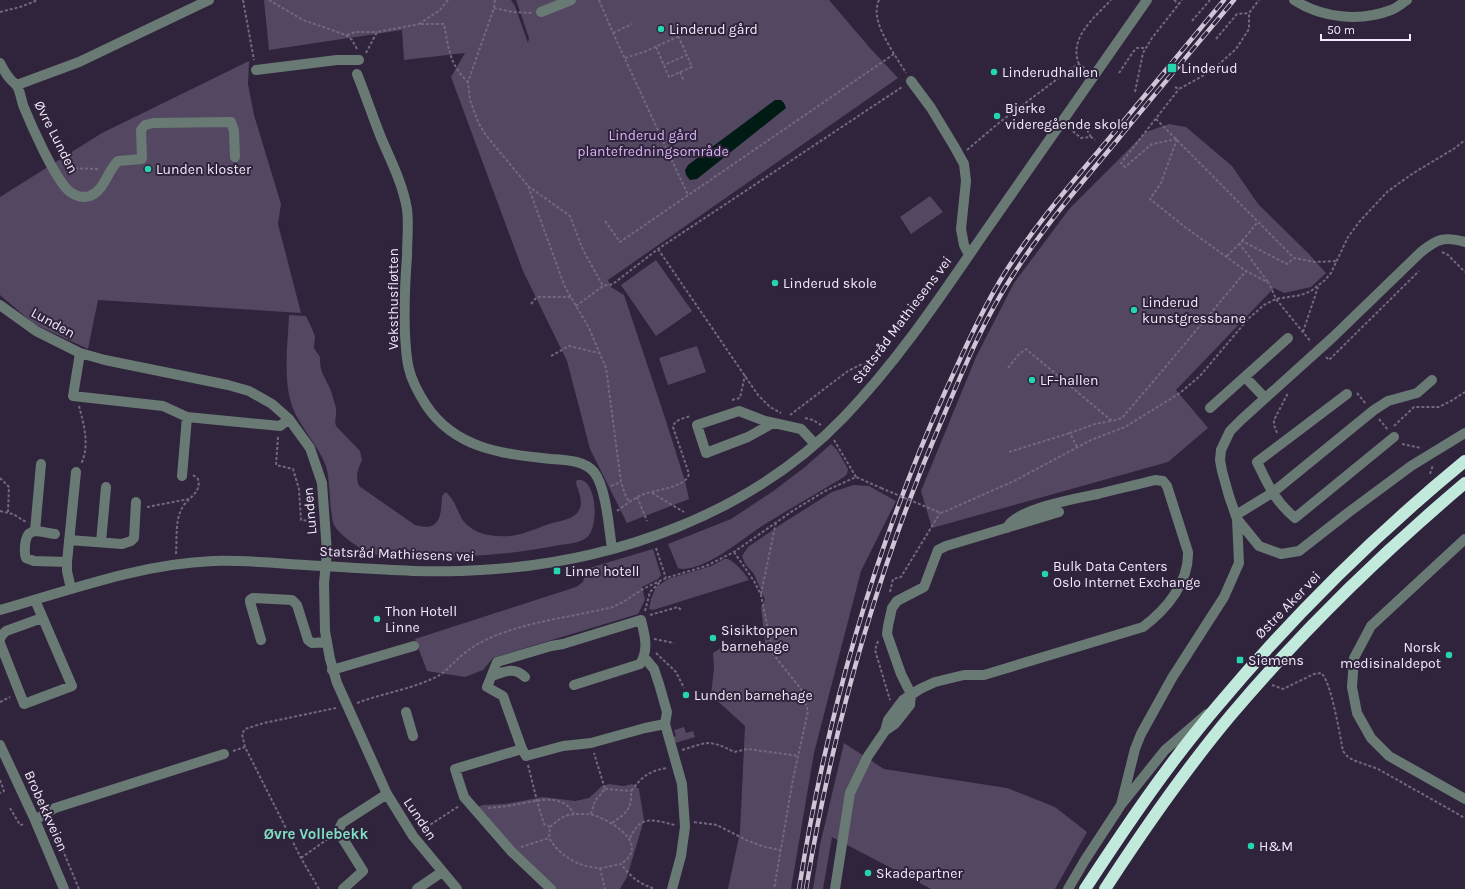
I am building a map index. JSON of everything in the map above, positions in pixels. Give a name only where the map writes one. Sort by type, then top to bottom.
[{"type":"highway","name":"Østre Aker vei","points":[[1085,889],[1135,813],[1219,704],[1268,648],[1339,574],[1409,508],[1465,460]]},
{"type":"highway","points":[[1105,889],[1179,782],[1231,716],[1266,675],[1340,596],[1377,560],[1465,483]]},
{"type":"street","points":[[17,85],[80,62],[209,0]]},
{"type":"street","points":[[541,12],[571,0]]},
{"type":"street","name":"Statsråd Mathiesens vei","points":[[0,610],[71,589],[141,571],[203,562],[261,562],[434,571],[481,570],[545,563],[612,549],[632,543],[670,530],[726,505],[779,473],[816,444],[843,418],[890,364],[921,324],[1147,0]]},
{"type":"street","points":[[1294,0],[1320,12],[1345,16],[1369,16],[1392,10],[1407,0]]},
{"type":"street","points":[[256,70],[337,60],[359,60]]},
{"type":"street","name":"Øvre Lunden","points":[[0,63],[9,77],[17,85],[23,104],[35,131],[63,184],[75,195],[89,196],[98,190],[118,162],[142,159],[141,130],[145,125],[153,123],[231,122],[234,131],[235,157]]},
{"type":"street","name":"Veksthusfløtten","points":[[357,74],[401,185],[406,202],[408,220],[405,293],[406,352],[409,369],[415,385],[426,405],[442,423],[452,431],[485,449],[500,453],[578,462],[590,468],[594,472],[602,489],[612,549]]},
{"type":"street","points":[[911,80],[931,108],[960,156],[965,172],[966,182],[961,229],[962,238],[969,255]]},
{"type":"street","points":[[1121,805],[1135,749],[1141,734],[1172,678],[1224,598],[1239,563],[1236,517],[1220,460],[1221,450],[1230,432],[1265,398],[1342,329],[1431,244],[1443,238],[1450,238],[1465,242]]},
{"type":"street","name":"Lunden","points":[[0,305],[36,331],[80,353],[249,391],[272,404],[289,419],[310,448],[322,483],[327,552],[325,566],[324,613],[332,670],[387,794],[413,836],[457,889]]},
{"type":"street","points":[[1210,408],[1288,338]]},
{"type":"street","points":[[80,353],[73,396],[163,406],[187,417],[280,426],[289,419]]},
{"type":"street","points":[[1245,377],[1265,398]]},
{"type":"street","points":[[1236,517],[1272,493],[1374,410],[1388,401],[1417,393],[1432,380]]},
{"type":"street","points":[[1347,394],[1257,462],[1272,493],[1286,510],[1295,518],[1392,434]]},
{"type":"street","points":[[773,423],[748,437],[706,453],[697,425],[739,411],[773,423],[800,429],[816,444]]},
{"type":"street","points":[[183,474],[187,417]]},
{"type":"street","points":[[1236,517],[1259,546],[1281,554],[1299,551],[1411,466],[1465,433]]},
{"type":"street","points":[[41,464],[35,527],[26,536],[24,554],[26,558],[34,562],[67,562]]},
{"type":"street","points":[[71,589],[67,562],[76,472]]},
{"type":"street","points":[[835,889],[850,793],[868,756],[885,730],[888,720],[903,700],[911,694],[936,682],[964,675],[984,674],[1143,627],[1157,617],[1172,596],[1185,575],[1188,563],[1188,552],[1167,486],[1164,481],[1156,480],[1064,500],[1019,516],[1009,523],[1007,528]]},
{"type":"street","points":[[101,542],[106,487]]},
{"type":"street","points":[[69,540],[122,544],[131,541],[134,538],[136,506]]},
{"type":"street","points":[[911,694],[901,674],[887,634],[888,626],[892,608],[897,601],[924,586],[938,550],[946,546],[1059,512]]},
{"type":"street","points":[[35,527],[55,534]]},
{"type":"street","points":[[1465,539],[1371,626],[1354,658],[1352,687],[1357,713],[1371,738],[1389,756],[1465,798]]},
{"type":"street","points":[[261,640],[250,602],[253,598],[292,600],[297,605],[308,640],[312,643],[327,642]]},
{"type":"street","points":[[0,643],[24,704],[72,686],[35,600]]},
{"type":"street","points":[[0,639],[6,631],[42,618]]},
{"type":"street","points":[[524,753],[503,696],[487,687],[497,662],[550,646],[564,644],[642,618],[645,648],[654,669],[667,712],[666,724],[682,784],[685,824],[681,856],[672,889]]},
{"type":"street","points":[[332,670],[414,646]]},
{"type":"street","points":[[574,684],[640,664],[645,648]]},
{"type":"street","points":[[492,676],[510,670],[520,672],[525,677]]},
{"type":"street","points":[[1068,889],[1121,805],[1165,750],[1219,704]]},
{"type":"street","points":[[406,712],[413,736]]},
{"type":"street","points":[[551,889],[510,851],[467,801],[464,797],[456,768],[524,753],[591,743],[645,728],[666,724]]},
{"type":"street","name":"Brobekkveien","points":[[0,745],[39,817],[64,889]]},
{"type":"street","points":[[39,817],[55,808],[224,754]]},
{"type":"street","points":[[343,889],[363,870],[338,831],[342,823],[387,794]]},
{"type":"street","points":[[417,889],[442,872]]},
{"type":"path","points":[[0,12],[20,7],[38,0]]},
{"type":"path","points":[[243,0],[256,70]]},
{"type":"path","points":[[268,0],[303,20],[346,36],[352,40],[356,46],[359,60],[364,56],[377,32]]},
{"type":"path","points":[[418,24],[440,10],[448,0]]},
{"type":"path","points":[[495,0],[494,8],[468,82],[470,100],[478,122],[485,134],[528,186],[570,216],[583,250],[603,286]]},
{"type":"path","points":[[599,0],[688,195]]},
{"type":"path","points":[[576,306],[603,286],[613,284],[658,249],[911,80],[894,54],[879,24],[876,16],[879,0]]},
{"type":"path","points":[[1086,69],[1079,64],[1076,50],[1077,42],[1091,22],[1110,0]]},
{"type":"path","points":[[1174,0],[1179,4]]},
{"type":"path","points":[[1135,92],[1143,53],[1152,38],[1182,0]]},
{"type":"path","points":[[1192,21],[1210,0]]},
{"type":"path","points":[[1177,139],[1152,144],[1125,167],[1121,163],[1179,90],[1210,72],[1236,49],[1249,29],[1249,13],[1259,0]]},
{"type":"path","points":[[494,8],[513,12],[541,12]]},
{"type":"path","points":[[1216,39],[1237,14],[1249,13]]},
{"type":"path","points":[[346,36],[355,32],[377,32],[418,24],[444,24],[454,64],[459,74],[468,82]]},
{"type":"path","points":[[613,33],[632,24]]},
{"type":"path","points":[[625,58],[656,47],[695,29]]},
{"type":"path","points":[[656,47],[669,77],[692,67],[678,36]]},
{"type":"path","points":[[1119,73],[1137,48],[1146,48]]},
{"type":"path","points":[[605,221],[620,242],[894,54]]},
{"type":"path","points":[[664,65],[687,55]]},
{"type":"path","points":[[960,156],[1000,122],[1079,64]]},
{"type":"path","points":[[680,72],[684,82]]},
{"type":"path","points":[[1175,87],[1179,90]]},
{"type":"path","points":[[1156,119],[1294,258],[1315,262],[1337,261]]},
{"type":"path","points":[[1068,128],[1081,138],[1091,137]]},
{"type":"path","points":[[1087,130],[1091,137],[1095,140]]},
{"type":"path","points":[[1177,139],[1161,183],[1150,199],[1185,227],[1246,271],[1269,283]]},
{"type":"path","points":[[833,440],[856,477],[940,513],[1007,484],[1077,447],[1125,428],[1180,393],[1200,376],[1256,311],[1270,301],[1301,295],[1319,286],[1331,273],[1348,237],[1360,221],[1387,192],[1465,140]]},
{"type":"path","points":[[54,168],[111,170]]},
{"type":"path","points":[[528,186],[565,287],[589,328],[606,368],[621,482],[629,502]]},
{"type":"path","points":[[1227,256],[1242,241],[1257,222]]},
{"type":"path","points":[[1242,241],[1287,264],[1294,258]]},
{"type":"path","points":[[1239,243],[1269,283],[1276,299],[1311,342]]},
{"type":"path","points":[[658,249],[758,394],[770,407],[783,414]]},
{"type":"path","points":[[1439,252],[1445,253],[1465,272]]},
{"type":"path","points":[[1322,358],[1325,356],[1329,360],[1420,270]]},
{"type":"path","points":[[1009,452],[1095,424],[1122,418],[1246,271]]},
{"type":"path","points":[[1303,332],[1319,286]]},
{"type":"path","points":[[531,304],[538,296],[570,297]]},
{"type":"path","points":[[551,356],[569,346],[599,353]]},
{"type":"path","points":[[1008,368],[1019,354],[1026,349],[1112,421]]},
{"type":"path","points":[[798,416],[790,415],[848,371],[860,365],[879,362]]},
{"type":"path","points":[[1283,441],[1275,429],[1274,420],[1289,391]]},
{"type":"path","points":[[1423,448],[1400,444],[1392,434],[1412,408],[1439,407],[1465,392]]},
{"type":"path","points":[[76,396],[86,435],[83,460]]},
{"type":"path","points":[[805,418],[813,420],[822,426]]},
{"type":"path","points":[[280,426],[276,465],[293,468],[299,490],[301,520],[319,522]]},
{"type":"path","points":[[1070,433],[1077,447]]},
{"type":"path","points":[[1429,476],[1434,463]]},
{"type":"path","points":[[176,554],[179,518],[183,506],[197,492],[199,483],[198,479],[194,475],[183,474]]},
{"type":"path","points":[[356,704],[438,676],[471,648],[492,637],[523,626],[613,606],[666,578],[706,566],[734,552],[776,522],[824,491],[856,477]]},
{"type":"path","points":[[0,483],[1,479],[7,484],[10,491],[8,512]]},
{"type":"path","points":[[651,492],[685,512]]},
{"type":"path","points":[[616,512],[643,494]]},
{"type":"path","points":[[637,497],[647,521]]},
{"type":"path","points":[[136,506],[189,499]]},
{"type":"path","points":[[0,511],[8,512],[35,527]]},
{"type":"path","points":[[761,595],[776,522]]},
{"type":"path","points":[[656,548],[666,578]]},
{"type":"path","points":[[734,552],[754,581],[761,595],[773,654],[801,689],[806,700],[808,711],[793,779],[782,850],[774,889]]},
{"type":"path","points":[[642,618],[650,592],[661,581]]},
{"type":"path","points":[[642,618],[672,608],[678,607],[681,610]]},
{"type":"path","points":[[645,648],[674,643]]},
{"type":"path","points":[[645,648],[657,653],[676,672],[684,688]]},
{"type":"path","points":[[319,889],[301,858],[245,747],[242,734],[245,729],[264,723],[339,707]]},
{"type":"path","points":[[674,752],[708,742],[719,744],[734,752],[748,749],[799,756]]},
{"type":"path","points":[[591,743],[605,789]]},
{"type":"path","points":[[524,753],[544,824],[550,827]]},
{"type":"path","points":[[612,823],[626,812],[631,802],[631,791],[641,778],[657,769],[678,767]]},
{"type":"path","points":[[0,780],[4,791],[0,793]]},
{"type":"path","points":[[605,789],[631,791]]},
{"type":"path","points":[[591,814],[595,801],[605,789]]},
{"type":"path","points":[[475,810],[545,800],[557,800],[570,807],[574,814]]},
{"type":"path","points":[[421,831],[467,801]]},
{"type":"path","points":[[10,808],[20,825],[22,825]]},
{"type":"path","points":[[630,838],[612,823],[591,814],[574,814],[562,818],[550,827],[549,838],[562,855],[576,863],[600,868],[621,864],[629,857],[632,848],[630,838],[633,831],[640,824],[650,819],[685,824],[717,825],[748,841],[765,847],[782,850]]},
{"type":"path","points":[[39,817],[54,829],[79,889]]},
{"type":"path","points":[[301,858],[338,831]]},
{"type":"path","points":[[510,851],[549,838]]},
{"type":"path","points":[[621,864],[630,876],[639,883],[655,889]]},
{"type":"path","points":[[600,868],[605,889]]},
{"type":"green space","name":"Linderud gård plantefredningsområde","points":[[264,0],[511,0],[515,6],[528,43],[529,38],[516,0],[829,0],[898,78],[608,280],[611,287],[624,295],[666,421],[685,481],[689,499],[627,523],[590,449],[567,361],[523,271],[451,77],[465,53],[404,60],[402,30],[269,50]]},
{"type":"green space","points":[[249,61],[248,84],[254,115],[281,204],[278,224],[301,313],[98,300],[88,349],[34,324],[0,295],[0,197],[102,133]]},
{"type":"green space","points":[[1169,124],[1186,127],[1232,166],[1258,204],[1308,253],[1326,273],[1311,287],[1284,293],[1274,288],[1176,390],[1208,428],[1168,462],[932,528],[921,491],[976,357],[1014,283],[1070,208],[1146,132]]},
{"type":"green space","points":[[930,196],[943,212],[911,234],[900,217]]},
{"type":"green space","points":[[656,260],[692,311],[656,336],[621,285]]},
{"type":"green space","points":[[289,315],[306,316],[313,330],[315,336],[314,348],[320,357],[321,369],[331,392],[335,406],[336,426],[360,451],[362,460],[357,476],[359,486],[415,525],[423,527],[430,526],[438,521],[441,510],[442,496],[446,492],[455,503],[462,519],[471,528],[478,532],[494,536],[507,536],[525,533],[574,516],[579,510],[581,504],[576,483],[577,480],[584,481],[589,486],[594,504],[595,515],[590,533],[583,540],[570,544],[510,553],[461,556],[385,556],[368,552],[350,542],[333,523],[326,466],[319,452],[297,418],[290,401],[287,376]]},
{"type":"green space","points":[[697,346],[706,372],[668,385],[659,358]]},
{"type":"green space","points":[[831,444],[837,450],[848,469],[847,474],[844,477],[770,521],[712,559],[692,568],[678,568],[668,544],[731,519],[772,492],[805,467]]},
{"type":"green space","points":[[854,485],[869,486],[896,501],[861,571],[814,753],[791,889],[728,889],[740,832],[745,726],[711,695],[714,668],[713,653],[727,644],[745,644],[760,649],[765,642],[761,607],[765,600],[754,574],[745,564],[742,556],[748,547],[783,523],[832,492]]},
{"type":"green space","points":[[653,549],[661,575],[658,579],[642,587],[645,600],[638,614],[493,658],[483,670],[465,677],[427,671],[415,639],[576,587],[583,582],[586,569]]},
{"type":"green space","points":[[724,559],[728,559],[734,563],[743,571],[749,580],[653,610],[649,609],[656,587],[668,579],[711,566]]},
{"type":"green space","points":[[684,727],[686,733],[693,731],[695,737],[675,743],[673,737],[676,736],[674,730]]},
{"type":"green space","points":[[844,743],[884,769],[1007,788],[1055,807],[1087,832],[1055,889],[931,889],[832,837],[823,889],[813,889],[820,845]]},
{"type":"green space","points":[[609,784],[624,786],[632,784],[639,789],[644,820],[627,877],[620,889],[556,889],[512,847],[477,807],[483,805],[505,804],[543,797],[575,801],[589,798],[602,786]]},
{"type":"shaded area","points":[[775,100],[781,100],[786,108],[697,179],[690,180],[686,175],[685,170],[688,165]]},
{"type":"railway","points":[[799,889],[823,761],[838,698],[875,574],[896,512],[919,452],[974,330],[1006,271],[1040,223],[1064,192],[1224,0]]},
{"type":"railway","points":[[806,889],[817,828],[844,707],[878,589],[920,472],[975,344],[1003,292],[1049,224],[1234,0]]},
{"type":"place","name":"Linderud gård","points":[[661,29]]},
{"type":"place","name":"Linderud","points":[[1172,68]]},
{"type":"place","name":"Linderudhallen","points":[[994,72]]},
{"type":"place","name":"Bjerke videregående skole","points":[[997,116]]},
{"type":"place","name":"Lunden kloster","points":[[148,169]]},
{"type":"place","name":"Linderud skole","points":[[775,283]]},
{"type":"place","name":"Linderud kunstgressbane","points":[[1134,310]]},
{"type":"place","name":"LF-hallen","points":[[1032,380]]},
{"type":"place","name":"Linne hotell","points":[[557,571]]},
{"type":"place","name":"Bulk Data Centers Oslo Internet Exchange","points":[[1045,574]]},
{"type":"place","name":"Thon Hotell Linne","points":[[377,619]]},
{"type":"place","name":"Sisiktoppen barnehage","points":[[713,638]]},
{"type":"place","name":"Norsk medisinaldepot","points":[[1449,655]]},
{"type":"place","name":"Siemens","points":[[1240,660]]},
{"type":"place","name":"Lunden barnehage","points":[[686,695]]},
{"type":"place","name":"H&M","points":[[1251,846]]},
{"type":"place","name":"Skadepartner","points":[[868,873]]},
{"type":"district","name":"Øvre Vollebekk","points":[[316,834]]}]
